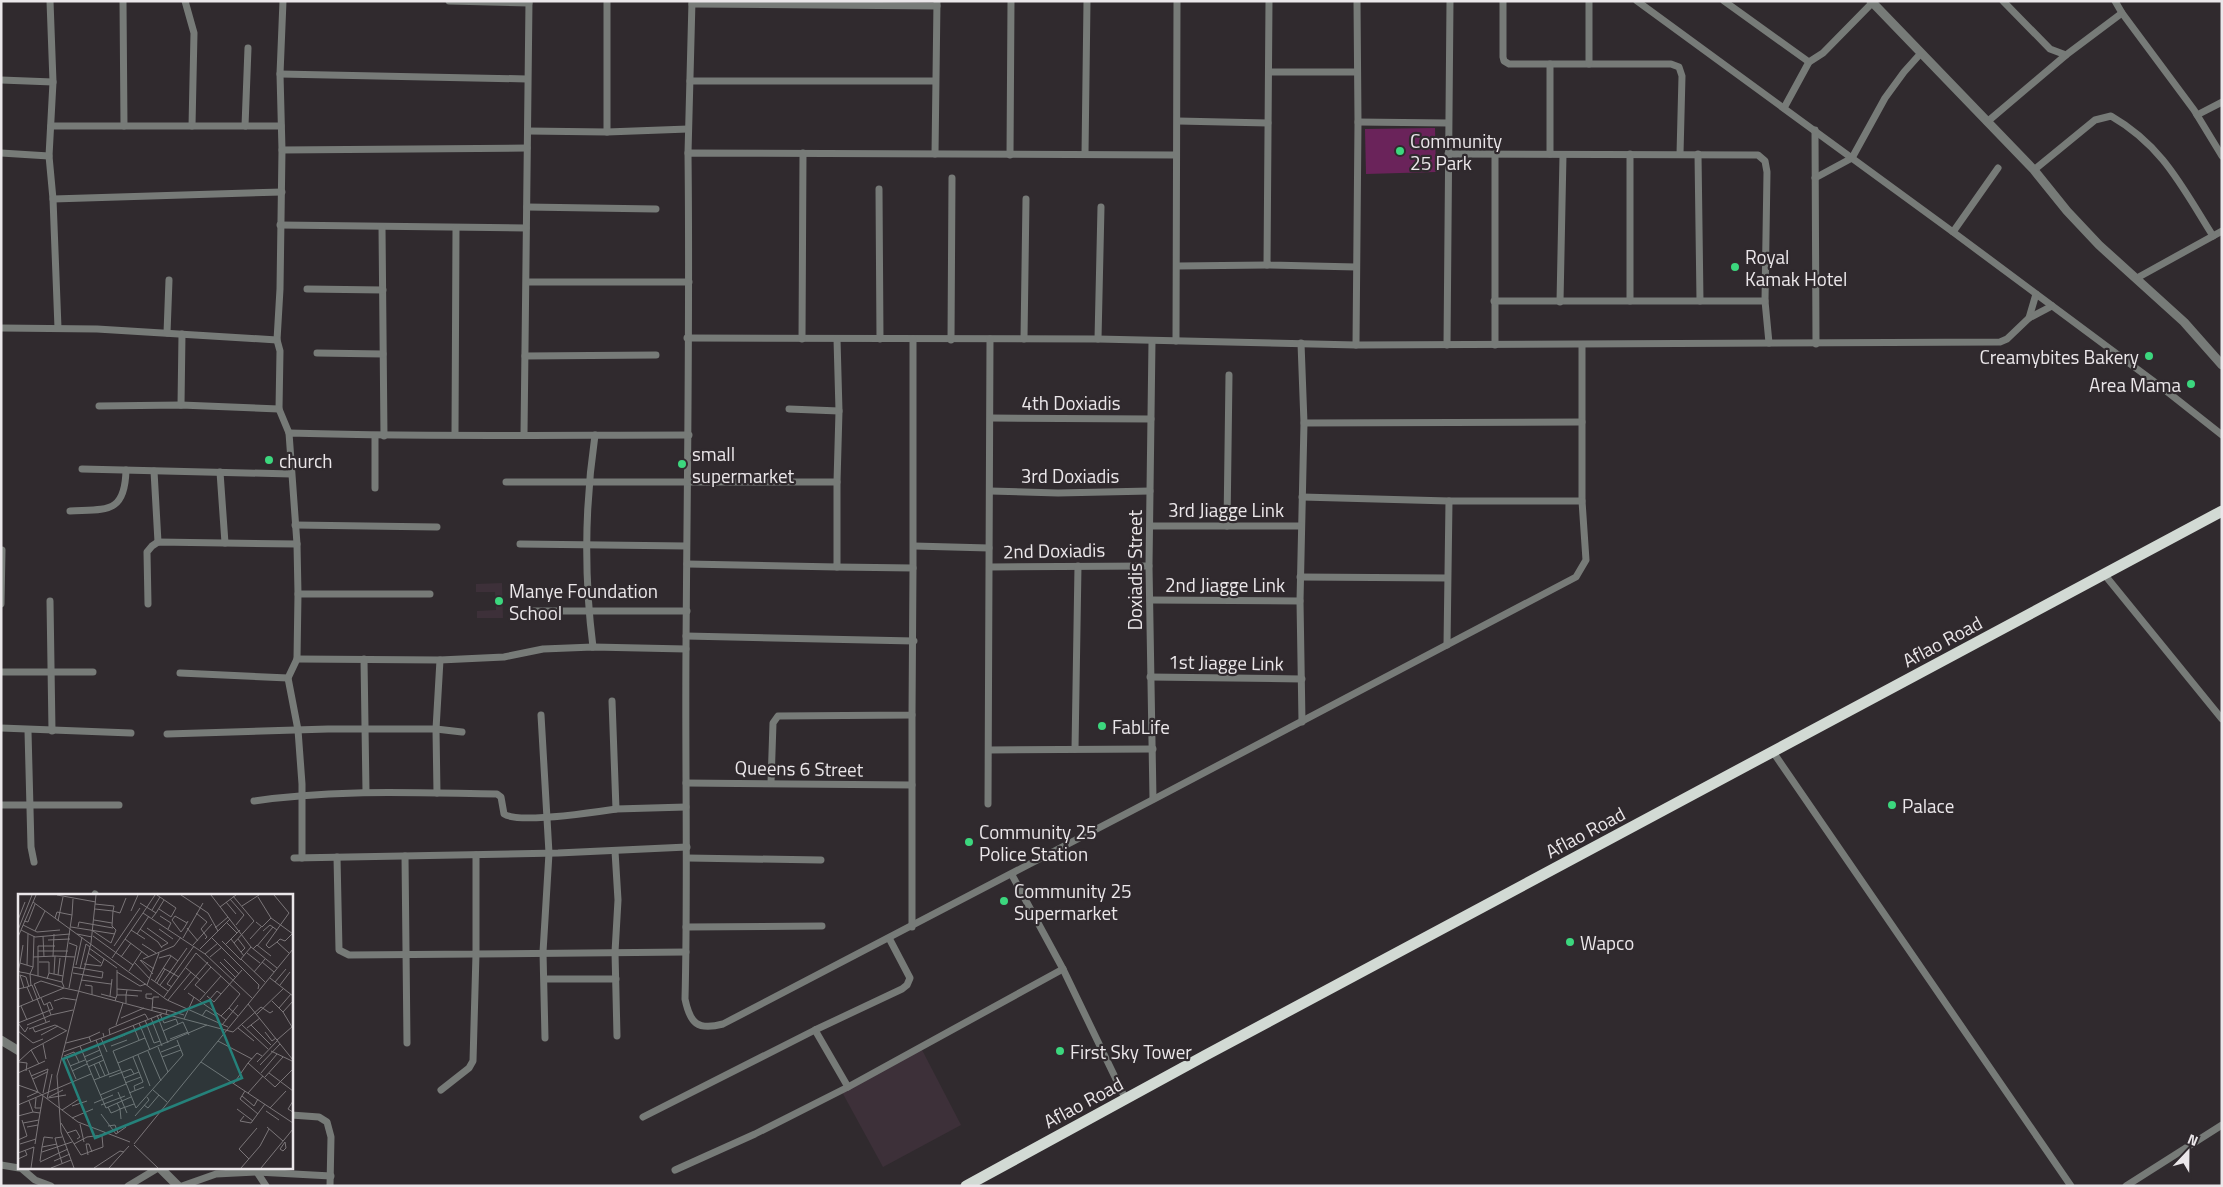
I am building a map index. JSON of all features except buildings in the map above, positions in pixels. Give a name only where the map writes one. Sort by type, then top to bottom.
[{"type":"highway","name":"Aflao Road","points":[[966,1186],[1126,1100],[1206,1054],[2222,511]]},
{"type":"street","points":[[50,1],[53,82],[49,156],[53,199],[58,328]]},
{"type":"street","points":[[123,1],[124,126]]},
{"type":"street","points":[[185,1],[194,33],[192,126]]},
{"type":"street","points":[[283,1],[280,74],[282,192],[277,340],[280,351],[279,409],[289,433],[297,544],[297,659],[288,678],[298,730],[302,794],[302,858]]},
{"type":"street","points":[[449,1],[528,2],[527,282],[524,435]]},
{"type":"street","points":[[607,1],[607,132]]},
{"type":"street","points":[[1010,155],[1011,1]]},
{"type":"street","points":[[1085,154],[1087,1]]},
{"type":"street","points":[[1176,341],[1178,266],[1176,155],[1178,121],[1177,1]]},
{"type":"street","points":[[1267,265],[1268,1]]},
{"type":"street","points":[[1356,345],[1357,1]]},
{"type":"street","points":[[1448,345],[1450,1]]},
{"type":"street","points":[[1503,1],[1504,61],[1509,64],[1671,64],[1679,67],[1682,76],[1680,154]]},
{"type":"street","points":[[1589,1],[1589,64]]},
{"type":"street","points":[[1636,1],[1815,130],[2222,434]]},
{"type":"street","points":[[1724,1],[1809,62]]},
{"type":"street","points":[[2116,1],[2122,13],[2197,116],[2222,156]]},
{"type":"street","points":[[1784,108],[1809,62],[1823,53],[1872,2],[2034,170],[2073,218],[2184,322],[2222,365]]},
{"type":"street","points":[[935,154],[937,4],[692,3],[688,129],[689,435],[686,546],[687,858],[684,999],[686,1008],[696,1024],[705,1027],[723,1024],[912,927],[1576,577],[1581,572],[1586,560],[1582,501],[1582,345]]},
{"type":"street","points":[[2007,3],[2050,49],[2066,55]]},
{"type":"street","points":[[1987,122],[2066,55],[2122,13]]},
{"type":"street","points":[[245,126],[248,48]]},
{"type":"street","points":[[2050,49],[2054,65]]},
{"type":"street","points":[[1815,178],[1852,158],[1885,98],[1921,53]]},
{"type":"street","points":[[1550,64],[1550,154]]},
{"type":"street","points":[[1269,72],[1357,72]]},
{"type":"street","points":[[280,74],[527,79]]},
{"type":"street","points":[[1,80],[53,82]]},
{"type":"street","points":[[690,80],[935,81]]},
{"type":"street","points":[[2197,116],[2222,102]]},
{"type":"street","points":[[2034,170],[2095,120],[2111,116],[2129,126],[2152,145],[2172,170],[2213,236]]},
{"type":"street","points":[[1178,121],[1268,123]]},
{"type":"street","points":[[1358,122],[1448,123]]},
{"type":"street","points":[[51,126],[281,126]]},
{"type":"street","points":[[528,131],[607,132],[688,129]]},
{"type":"street","points":[[1815,130],[1816,344]]},
{"type":"street","points":[[282,150],[527,148]]},
{"type":"street","points":[[1,153],[49,156]]},
{"type":"street","points":[[688,153],[1176,155]]},
{"type":"street","points":[[802,339],[803,153]]},
{"type":"street","points":[[1448,154],[1758,155],[1765,161],[1767,172],[1765,301],[1769,343]]},
{"type":"street","points":[[1495,154],[1495,345]]},
{"type":"street","points":[[1630,154],[1630,301]]},
{"type":"street","points":[[1698,154],[1700,302]]},
{"type":"street","points":[[1560,302],[1562,155]]},
{"type":"street","points":[[1953,232],[1998,168]]},
{"type":"street","points":[[951,340],[952,178]]},
{"type":"street","points":[[879,189],[880,339]]},
{"type":"street","points":[[53,199],[282,192]]},
{"type":"street","points":[[1024,339],[1026,199]]},
{"type":"street","points":[[527,207],[656,209]]},
{"type":"street","points":[[1098,339],[1101,207]]},
{"type":"street","points":[[280,225],[526,228]]},
{"type":"street","points":[[382,227],[384,436]]},
{"type":"street","points":[[455,434],[456,228]]},
{"type":"street","points":[[2138,278],[2222,231]]},
{"type":"street","points":[[1178,266],[1356,267]]},
{"type":"street","points":[[167,333],[169,280]]},
{"type":"street","points":[[527,282],[689,282]]},
{"type":"street","points":[[307,289],[383,290]]},
{"type":"street","points":[[2029,318],[2036,294]]},
{"type":"street","points":[[1494,301],[1765,301]]},
{"type":"street","points":[[688,338],[1098,339],[1356,345],[2000,342],[2008,339],[2029,318],[2052,306]]},
{"type":"street","points":[[1,328],[58,328],[277,340]]},
{"type":"street","points":[[181,405],[182,334]]},
{"type":"street","points":[[836,339],[839,411],[837,567]]},
{"type":"street","points":[[912,927],[914,641],[913,339]]},
{"type":"street","points":[[988,804],[990,339]]},
{"type":"street","name":"Doxiadis Street","points":[[1152,341],[1149,566],[1153,799]]},
{"type":"street","points":[[1301,343],[1304,423],[1300,577],[1302,722]]},
{"type":"street","points":[[317,353],[383,354]]},
{"type":"street","points":[[525,356],[656,355]]},
{"type":"street","points":[[1227,526],[1229,375]]},
{"type":"street","points":[[99,406],[181,405],[279,409]]},
{"type":"street","points":[[789,409],[839,411]]},
{"type":"street","name":"4th Doxiadis","points":[[991,418],[1151,419]]},
{"type":"street","points":[[1304,423],[1582,422]]},
{"type":"street","points":[[289,433],[375,436],[455,434],[689,435]]},
{"type":"street","points":[[593,647],[588,610],[588,483],[595,435]]},
{"type":"street","points":[[375,436],[375,488]]},
{"type":"street","points":[[82,468],[292,474]]},
{"type":"street","points":[[70,511],[111,507],[119,502],[126,488],[126,470]]},
{"type":"street","points":[[154,471],[158,542]]},
{"type":"street","points":[[220,472],[225,543]]},
{"type":"street","points":[[506,482],[837,482]]},
{"type":"street","name":"3rd Doxiadis","points":[[990,491],[1058,493],[1150,490]]},
{"type":"street","points":[[1302,497],[1449,501],[1582,501]]},
{"type":"street","points":[[1447,645],[1449,501]]},
{"type":"street","points":[[296,525],[437,527]]},
{"type":"street","name":"3rd Jiagge Link","points":[[1151,526],[1301,526]]},
{"type":"street","points":[[148,604],[147,552],[158,542],[297,544]]},
{"type":"street","points":[[520,544],[686,546]]},
{"type":"street","points":[[914,546],[989,548]]},
{"type":"street","points":[[1,604],[2,550]]},
{"type":"street","points":[[686,564],[913,568]]},
{"type":"street","points":[[1075,749],[1078,566]]},
{"type":"street","name":"2nd Doxiadis","points":[[990,567],[1149,566]]},
{"type":"street","points":[[2104,574],[2222,719]]},
{"type":"street","points":[[1300,577],[1447,578]]},
{"type":"street","points":[[298,594],[430,594]]},
{"type":"street","name":"2nd Jiagge Link","points":[[1150,600],[1300,601]]},
{"type":"street","points":[[50,601],[52,731]]},
{"type":"street","points":[[533,611],[687,611]]},
{"type":"street","points":[[686,636],[914,641]]},
{"type":"street","points":[[297,659],[440,660],[504,657],[544,649],[593,647],[686,650]]},
{"type":"street","points":[[364,659],[366,792]]},
{"type":"street","points":[[438,793],[436,729],[440,660]]},
{"type":"street","points":[[1,672],[93,672]]},
{"type":"street","points":[[180,673],[288,678]]},
{"type":"street","name":"1st Jiagge Link","points":[[1150,677],[1302,679]]},
{"type":"street","points":[[612,701],[616,809]]},
{"type":"street","points":[[771,784],[773,723],[778,716],[912,714]]},
{"type":"street","points":[[541,715],[545,818],[549,854],[543,952],[545,1038]]},
{"type":"street","points":[[1,728],[28,731],[131,733]]},
{"type":"street","points":[[167,734],[366,729],[436,729],[462,732]]},
{"type":"street","points":[[28,731],[31,846],[34,862]]},
{"type":"street","points":[[989,750],[1153,748]]},
{"type":"street","points":[[1773,752],[2071,1186]]},
{"type":"street","name":"Queens 6 Street","points":[[686,783],[912,785]]},
{"type":"street","points":[[254,801],[302,794],[366,792],[497,794],[501,797],[504,814],[507,817],[545,818],[616,809],[686,807]]},
{"type":"street","points":[[1,805],[119,805]]},
{"type":"street","points":[[294,858],[549,854],[687,847]]},
{"type":"street","points":[[615,851],[618,900],[615,952],[617,1036]]},
{"type":"street","points":[[441,1090],[469,1068],[473,1062],[476,855]]},
{"type":"street","points":[[405,856],[407,1043]]},
{"type":"street","points":[[337,857],[339,950],[349,955],[686,952]]},
{"type":"street","points":[[687,858],[821,860]]},
{"type":"street","points":[[1012,875],[1063,969],[1126,1100]]},
{"type":"street","points":[[686,927],[822,926]]},
{"type":"street","points":[[643,1117],[907,985],[910,978],[889,938]]},
{"type":"street","points":[[675,1170],[755,1134],[848,1087],[1063,969]]},
{"type":"street","points":[[545,979],[616,979]]},
{"type":"street","points":[[815,1030],[848,1087]]},
{"type":"street","points":[[1,1040],[18,1050]]},
{"type":"street","points":[[292,1115],[319,1117],[328,1122],[331,1137],[330,1186]]},
{"type":"street","points":[[2126,1186],[2222,1125]]},
{"type":"street","points":[[1,1165],[18,1168]]},
{"type":"street","points":[[22,1170],[35,1180],[51,1186]]},
{"type":"street","points":[[128,1186],[156,1170]]},
{"type":"street","points":[[161,1170],[180,1186],[209,1176],[256,1170],[331,1176]]},
{"type":"street","points":[[256,1170],[266,1186]]},
{"type":"shaded area","name":"Community 25 Park","points":[[1435,128],[1436,172],[1366,174],[1365,129]]},
{"type":"shaded area","name":"Manye Foundation School","points":[[502,583],[503,618],[477,618],[477,611],[496,610],[495,592],[476,592],[476,584]]},
{"type":"shaded area","points":[[921,1048],[961,1125],[883,1167],[842,1092]]},
{"type":"place","name":"Community 25 Park","points":[[1400,151]]},
{"type":"place","name":"Royal Kamak Hotel","points":[[1735,267]]},
{"type":"place","name":"Creamybites Bakery","points":[[2149,356]]},
{"type":"place","name":"Area Mama","points":[[2191,384]]},
{"type":"place","name":"church","points":[[269,460]]},
{"type":"place","name":"small supermarket","points":[[682,464]]},
{"type":"place","name":"Manye Foundation School","points":[[499,601]]},
{"type":"place","name":"FabLife","points":[[1102,726]]},
{"type":"place","name":"Palace","points":[[1892,805]]},
{"type":"place","name":"Community 25 Police Station","points":[[969,842]]},
{"type":"place","name":"Community 25 Supermarket","points":[[1004,901]]},
{"type":"place","name":"Wapco","points":[[1570,942]]},
{"type":"place","name":"First Sky Tower","points":[[1060,1051]]}]
